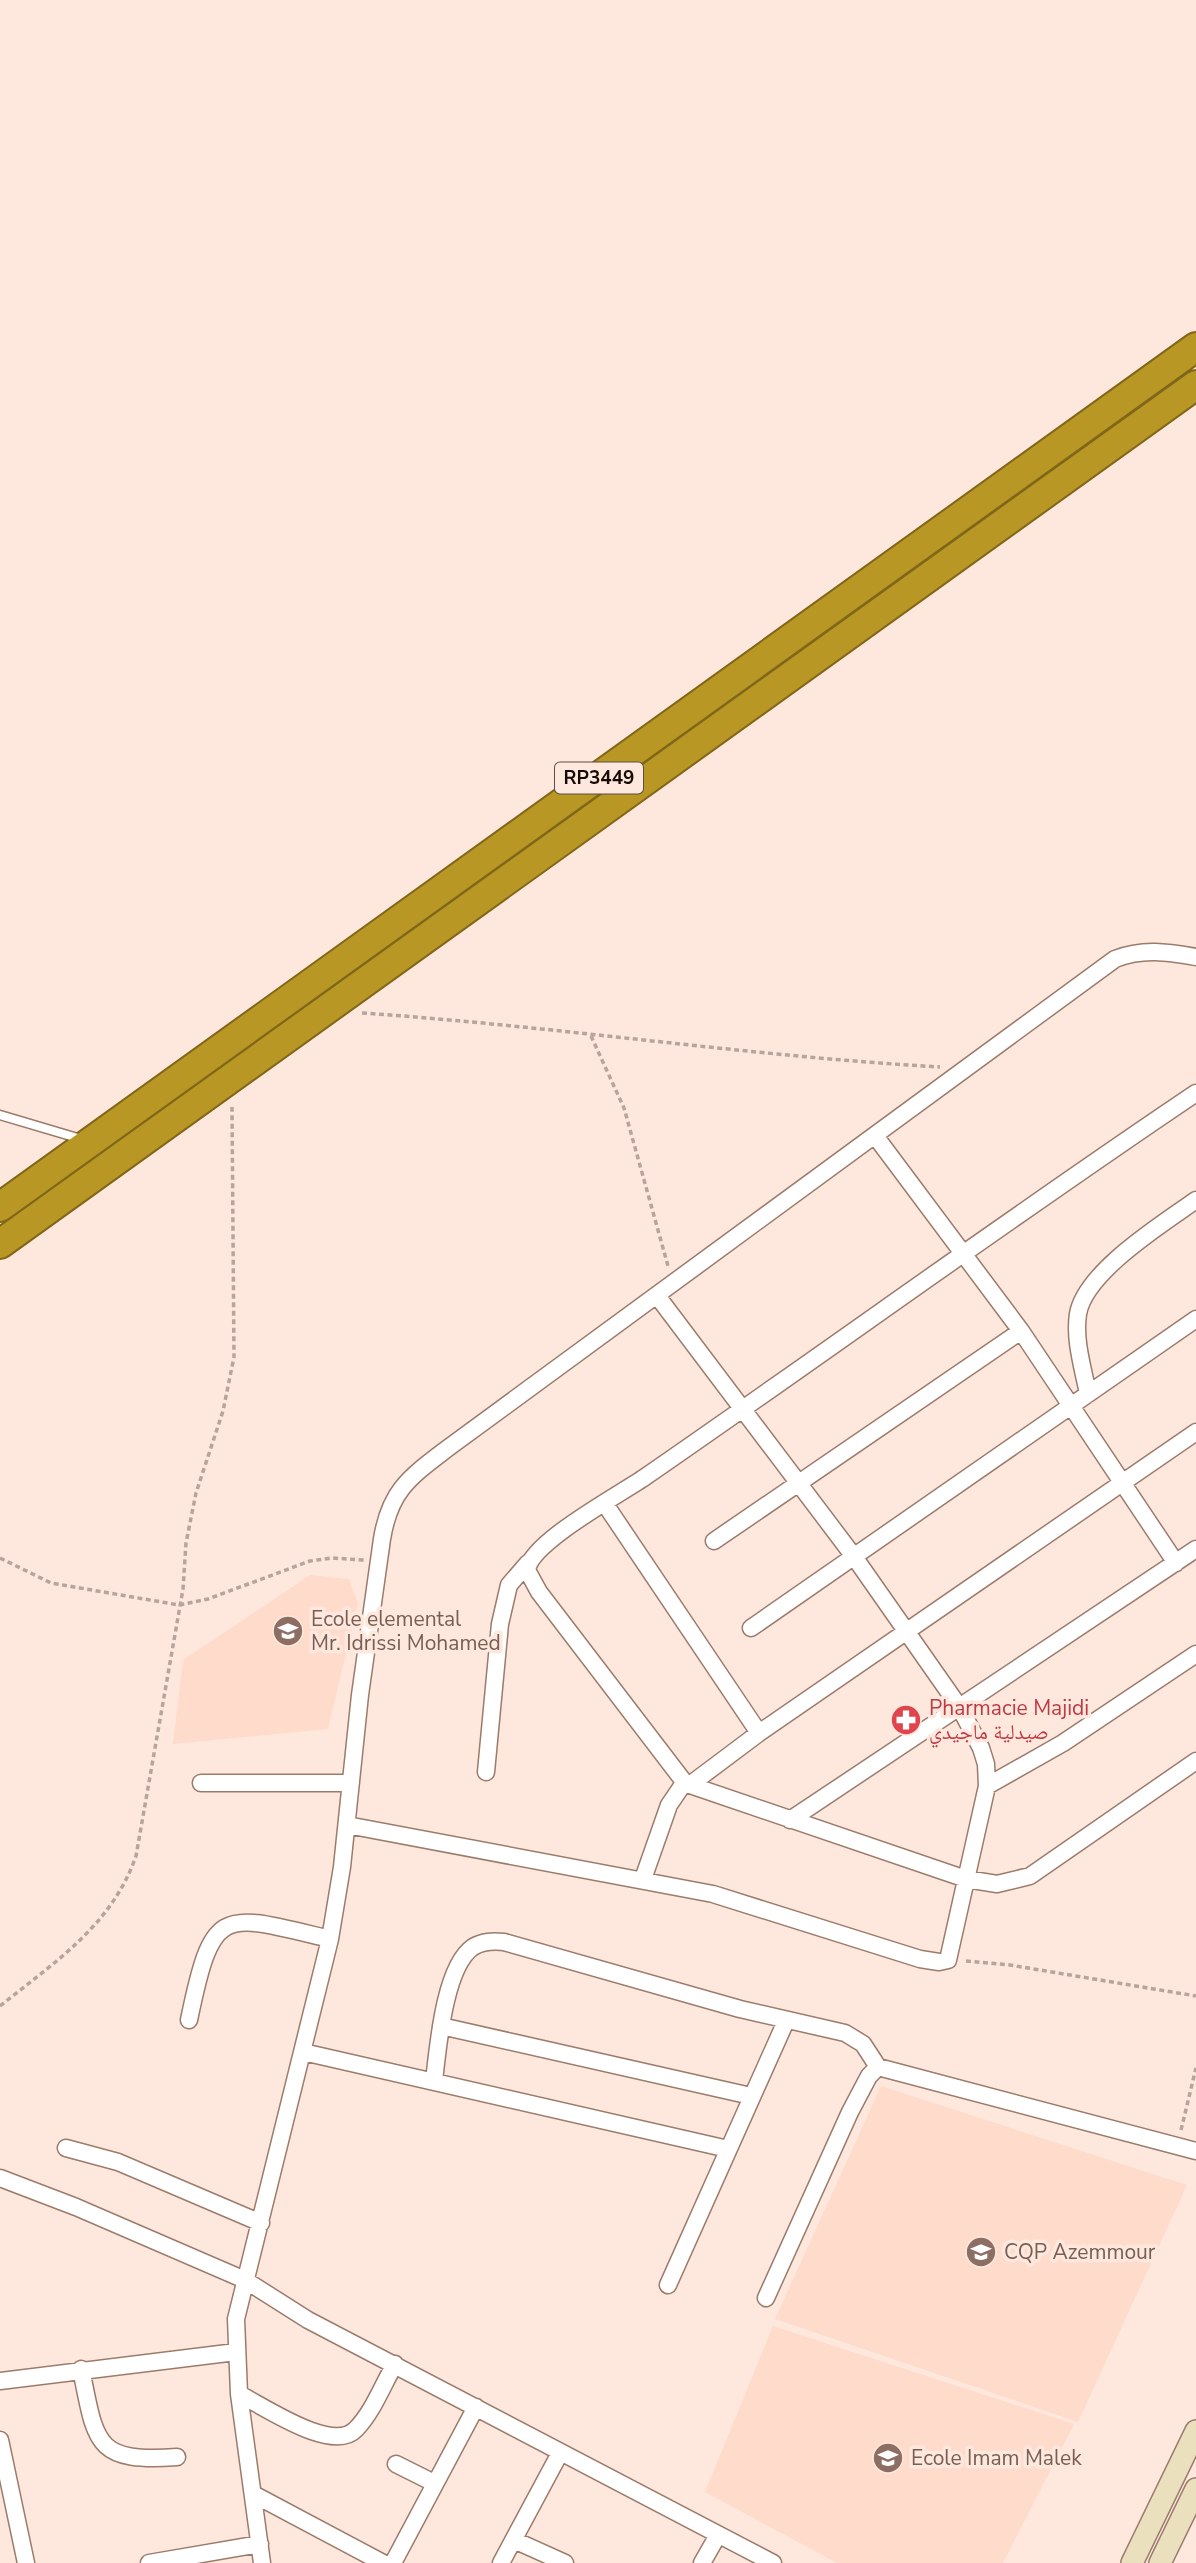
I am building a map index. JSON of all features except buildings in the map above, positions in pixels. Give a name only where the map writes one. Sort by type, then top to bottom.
[{"type":"highway","name":"RP3449","points":[[0,1207],[1196,347]]},
{"type":"highway","name":"RP3449","points":[[0,1244],[1196,385]]},
{"type":"main road","points":[[1132,2563],[1196,2431]]},
{"type":"main road","points":[[1160,2563],[1196,2489]]},
{"type":"street","points":[[262,2563],[255,2495],[239,2394],[236,2319],[330,1939],[347,1825],[379,1563],[391,1502],[412,1476],[970,1069],[1115,959],[1130,953],[1149,951],[1196,957]]},
{"type":"street","points":[[1196,1093],[605,1504],[552,1538],[529,1557],[527,1570],[539,1592],[688,1784],[966,1879],[996,1884],[1030,1876],[1196,1761]]},
{"type":"street","points":[[876,1137],[1021,1331],[1176,1563]]},
{"type":"street","points":[[1088,1394],[1077,1322],[1086,1292],[1143,1240],[1196,1200]]},
{"type":"street","points":[[347,1825],[713,1894],[920,1959],[939,1962],[948,1960],[987,1786],[986,1764],[981,1748],[960,1708],[855,1558],[657,1297]]},
{"type":"street","points":[[751,1628],[1196,1319]]},
{"type":"street","points":[[714,1541],[1021,1331]]},
{"type":"street","points":[[643,1880],[669,1805],[680,1786],[688,1784],[1196,1432]]},
{"type":"street","points":[[605,1504],[759,1733]]},
{"type":"street","points":[[790,1820],[1196,1549]]},
{"type":"street","points":[[486,1772],[500,1624],[509,1585],[528,1563]]},
{"type":"street","points":[[987,1786],[1063,1743],[1196,1654]]},
{"type":"street","points":[[201,1783],[351,1783]]},
{"type":"street","points":[[189,2020],[203,1960],[210,1942],[224,1926],[250,1921],[330,1939]]},
{"type":"street","points":[[434,2081],[441,2026],[460,1962],[473,1947],[490,1941],[534,1950],[786,2021],[857,2038],[878,2067],[1196,2151]]},
{"type":"street","points":[[668,2285],[786,2021]]},
{"type":"street","points":[[441,2026],[751,2096]]},
{"type":"street","points":[[303,2052],[728,2149]]},
{"type":"street","points":[[766,2298],[850,2112],[869,2076],[878,2067]]},
{"type":"street","points":[[66,2148],[118,2162],[261,2223]]},
{"type":"street","points":[[0,2178],[76,2207],[245,2280],[308,2320],[773,2563]]},
{"type":"street","points":[[0,2381],[236,2352]]},
{"type":"street","points":[[239,2394],[312,2431],[334,2439],[342,2437],[361,2423],[395,2364]]},
{"type":"street","points":[[81,2369],[96,2435],[107,2449],[119,2456],[139,2459],[177,2458]]},
{"type":"street","points":[[393,2563],[476,2407]]},
{"type":"street","points":[[0,2440],[26,2563]]},
{"type":"street","points":[[501,2563],[560,2453]]},
{"type":"street","points":[[396,2464],[434,2483]]},
{"type":"street","points":[[255,2495],[383,2563]]},
{"type":"street","points":[[702,2563],[718,2535]]},
{"type":"street","points":[[514,2540],[565,2563]]},
{"type":"street","points":[[149,2563],[260,2544]]},
{"type":"lane","points":[[0,1115],[90,1142]]},
{"type":"path","points":[[360,1012],[458,1019],[772,1056],[970,1069]]},
{"type":"path","points":[[591,1036],[624,1108],[673,1285]]},
{"type":"path","points":[[0,2006],[93,1929],[127,1882],[136,1856],[197,1493],[223,1411],[234,1357],[232,1098]]},
{"type":"path","points":[[0,1558],[51,1583],[179,1605],[208,1599],[310,1561],[349,1558],[379,1563]]},
{"type":"path","points":[[948,1960],[1010,1965],[1196,1996]]},
{"type":"path","points":[[1177,2146],[1196,2068]]},
{"type":"shaded area","name":"Ecole elemental Mr. Idrissi Mohamed","points":[[310,1575],[349,1579],[358,1603],[328,1729],[173,1744],[183,1660]]},
{"type":"shaded area","name":"CQP Azemmour","points":[[881,2086],[1187,2185],[1078,2422],[775,2319]]},
{"type":"shaded area","name":"Ecole Imam Malek","points":[[773,2326],[1074,2424],[1003,2563],[837,2563],[705,2492]]},
{"type":"place","name":"Ecole elemental Mr. Idrissi Mohamed","points":[[288,1631]]},
{"type":"place","name":"Pharmacie Majidi صيدلية ماجيدي","points":[[906,1720]]},
{"type":"place","name":"CQP Azemmour","points":[[981,2252]]},
{"type":"place","name":"Ecole Imam Malek","points":[[888,2458]]}]
